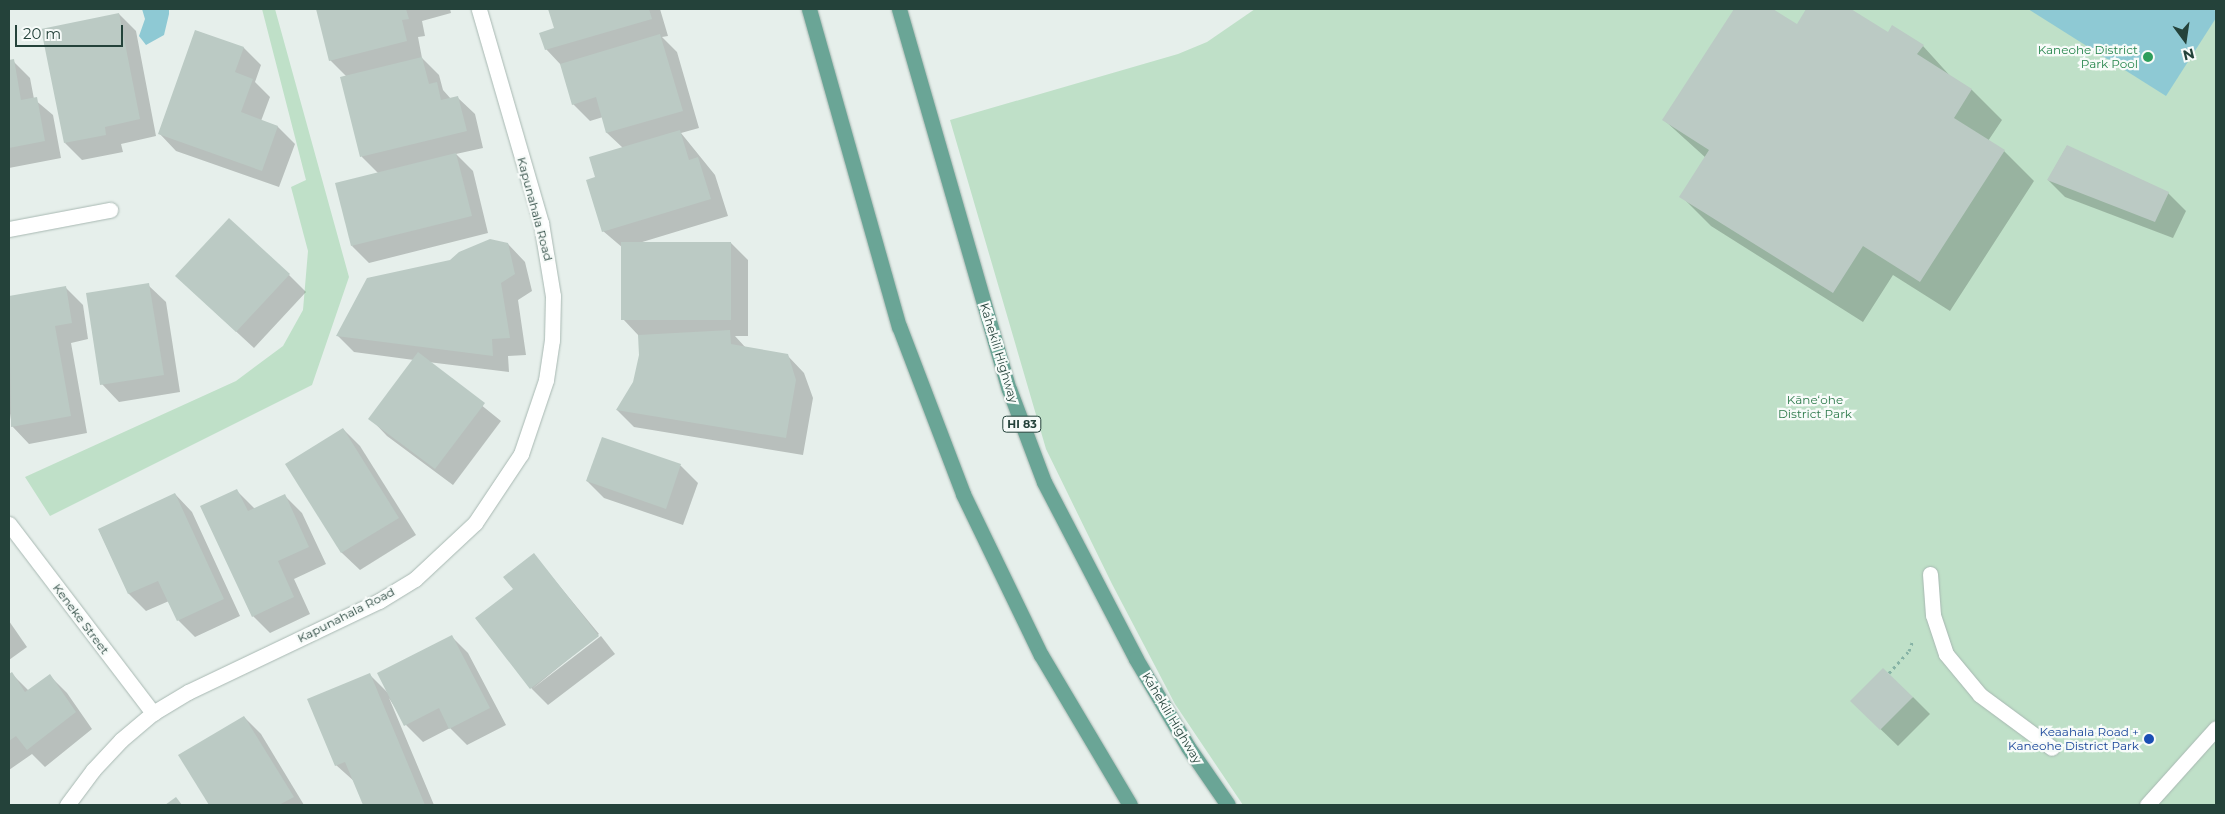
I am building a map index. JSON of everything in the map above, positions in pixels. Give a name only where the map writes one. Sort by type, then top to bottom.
[{"type":"main road","points":[[809,9],[899,326],[963,494],[1041,655],[1130,805]]},
{"type":"main road","name":"Kahekili Highway","points":[[899,9],[1009,389],[1044,482],[1136,659],[1188,747],[1228,805]]},
{"type":"street","name":"Kapunahala Road","points":[[67,805],[93,770],[121,740],[153,713],[188,692],[379,601],[415,579],[475,523],[521,454],[546,380],[552,340],[553,296],[541,223],[478,9]]},
{"type":"street","points":[[9,229],[110,210]]},
{"type":"street","name":"Keneke Street","points":[[9,524],[153,713]]},
{"type":"street","points":[[1930,574],[1933,615],[1946,654],[1980,695],[2052,748]]},
{"type":"street","points":[[2147,805],[2216,728]]},
{"type":"path","points":[[1889,673],[1909,651],[1918,626],[1933,615]]},
{"type":"green space","points":[[262,9],[275,9],[349,277],[312,385],[50,516],[25,477],[236,381],[283,346],[303,310],[308,251],[291,187],[306,180]]},
{"type":"green space","name":"Kāneʻohe District Park","points":[[1255,9],[2216,9],[2216,805],[1243,805],[1175,704],[1112,584],[1046,449],[950,120],[1178,54],[1207,42]]},
{"type":"water","points":[[142,9],[169,9],[164,35],[146,45],[139,36],[145,19]]},
{"type":"water","name":"Kaneohe District Park Pool","points":[[2028,9],[2212,9],[2216,11],[2216,18],[2166,96]]},
{"type":"building","points":[[316,9],[406,9],[409,19],[402,20],[407,41],[329,61]]},
{"type":"building","points":[[548,9],[649,9],[652,19],[545,50],[539,33],[554,28]]},
{"type":"building","points":[[1734,9],[1773,9],[1797,24],[1806,9],[1851,9],[1888,32],[1892,25],[1924,45],[1917,54],[1972,89],[1954,118],[2005,150],[1920,282],[1863,246],[1833,293],[1679,197],[1709,150],[1662,120]]},
{"type":"building","points":[[119,13],[140,119],[105,127],[106,135],[64,143],[41,29]]},
{"type":"building","points":[[195,30],[244,47],[235,72],[253,79],[241,112],[278,126],[262,171],[158,134]]},
{"type":"building","points":[[660,34],[683,111],[606,133],[596,97],[572,105],[560,64]]},
{"type":"building","points":[[422,57],[429,84],[437,82],[441,100],[458,96],[467,131],[360,157],[340,77]]},
{"type":"building","points":[[14,59],[21,100],[37,97],[45,141],[9,148],[9,60]]},
{"type":"building","points":[[680,130],[689,160],[698,157],[711,199],[602,232],[586,180],[595,177],[589,157]]},
{"type":"building","points":[[2067,145],[2169,192],[2155,222],[2047,180]]},
{"type":"building","points":[[456,153],[472,216],[351,246],[335,183]]},
{"type":"building","points":[[229,218],[290,274],[236,332],[175,276]]},
{"type":"building","points":[[490,239],[508,243],[515,274],[501,283],[510,338],[492,339],[493,356],[336,336],[367,278],[450,260],[459,252]]},
{"type":"building","points":[[621,242],[731,242],[731,320],[621,320]]},
{"type":"building","points":[[149,283],[164,375],[100,385],[86,293]]},
{"type":"building","points":[[66,286],[72,323],[55,326],[71,416],[11,427],[9,296]]},
{"type":"building","points":[[730,330],[731,344],[788,354],[796,380],[786,438],[616,410],[633,382],[639,355],[638,335]]},
{"type":"building","points":[[418,352],[485,403],[435,469],[368,419]]},
{"type":"building","points":[[343,428],[399,518],[341,553],[285,464]]},
{"type":"building","points":[[602,437],[681,464],[666,509],[586,481]]},
{"type":"building","points":[[237,489],[248,511],[285,494],[309,547],[278,561],[294,597],[252,617],[200,506]]},
{"type":"building","points":[[175,493],[224,599],[177,621],[158,581],[128,594],[98,529]]},
{"type":"building","points":[[534,553],[599,636],[530,689],[475,618],[513,589],[503,577]]},
{"type":"building","points":[[452,635],[490,708],[449,729],[439,708],[404,726],[377,673]]},
{"type":"building","points":[[1883,668],[1913,697],[1880,730],[1850,701]]},
{"type":"building","points":[[12,672],[25,692],[50,674],[76,712],[27,750],[16,736],[9,741],[9,674]]},
{"type":"building","points":[[370,673],[425,805],[363,805],[345,762],[335,766],[307,699]]},
{"type":"building","points":[[244,716],[294,797],[279,805],[209,805],[178,755]]},
{"type":"building","points":[[176,797],[182,805],[165,805]]},
{"type":"place","name":"Kaneohe District Park Pool","points":[[2148,57]]},
{"type":"place","name":"Keaahala Road + Kaneohe District Park","points":[[2149,739]]}]
